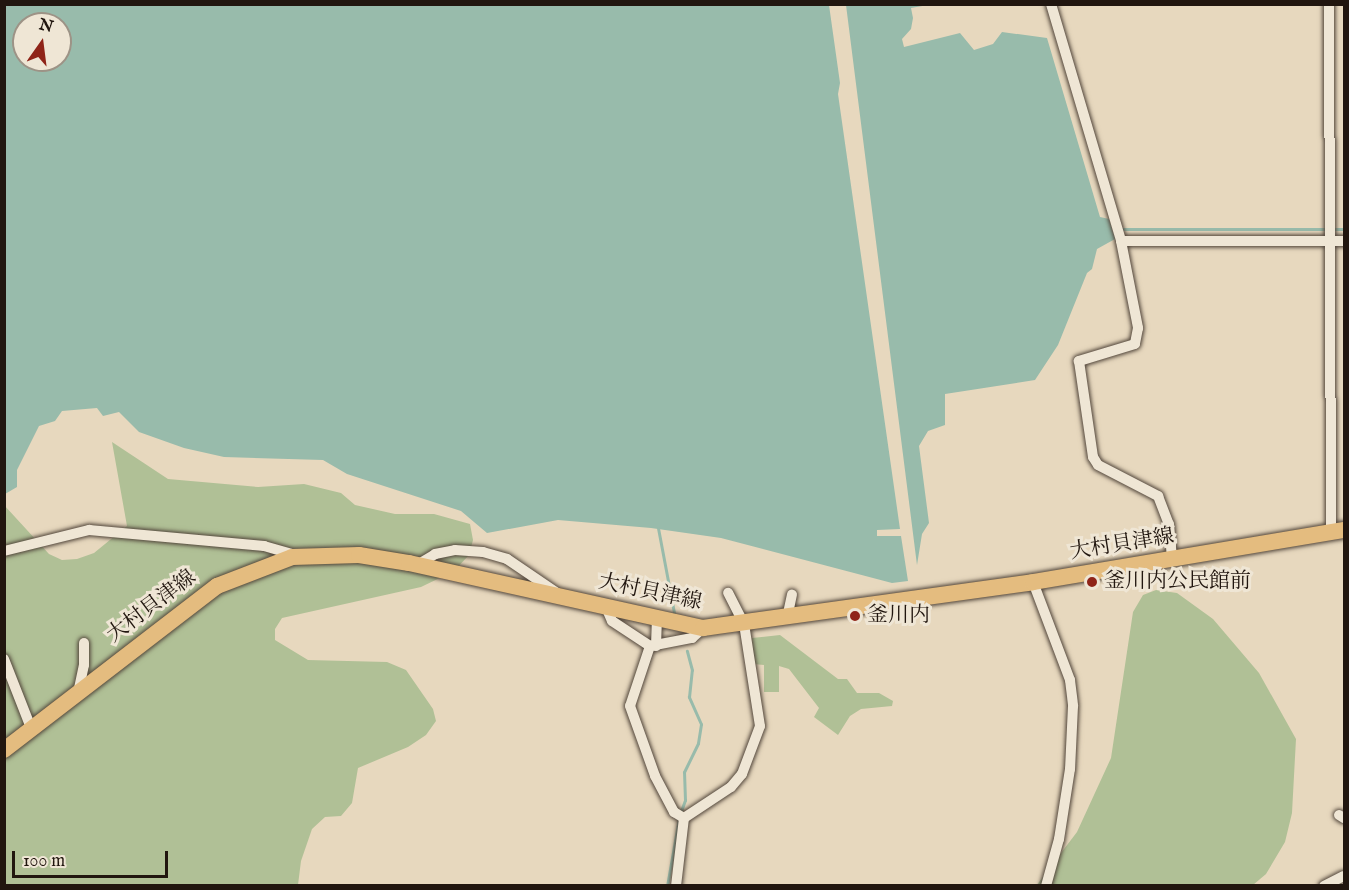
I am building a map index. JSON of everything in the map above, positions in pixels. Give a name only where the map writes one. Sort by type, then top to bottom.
[{"type":"main road","name":"大村貝津線","points":[[4,750],[217,586],[302,556],[359,555],[417,565],[703,628],[1033,582],[1338,532]]},
{"type":"street","points":[[1051,4],[1111,216],[1120,240],[1139,338],[1135,344],[1079,361],[1077,370],[1093,457],[1098,465],[1158,496],[1169,524],[1172,560]]},
{"type":"street","points":[[1329,4],[1328,238],[1338,532]]},
{"type":"street","points":[[1120,240],[1328,238],[1344,241]]},
{"type":"street","points":[[4,551],[89,530],[264,546],[302,556]]},
{"type":"street","points":[[417,565],[435,554],[455,550],[483,552],[507,559],[562,597]]},
{"type":"street","points":[[1033,582],[1070,680],[1073,706],[1070,769],[1059,839],[1046,885]]},
{"type":"street","points":[[680,816],[731,787],[742,774],[755,746],[760,712],[749,671],[744,624],[728,593]]},
{"type":"street","points":[[787,618],[792,595]]},
{"type":"street","points":[[606,608],[612,621],[653,646],[692,638],[703,628]]},
{"type":"street","points":[[657,618],[653,646],[630,706],[655,776],[680,816],[676,885]]},
{"type":"street","points":[[77,694],[84,665],[84,643]]},
{"type":"street","points":[[4,659],[31,728]]},
{"type":"street","points":[[1324,885],[1344,876]]},
{"type":"shaded area","points":[[5,4],[829,5],[840,83],[838,94],[900,529],[877,530],[877,536],[901,536],[908,581],[892,583],[721,538],[651,528],[558,520],[487,533],[461,511],[347,474],[323,460],[224,457],[184,448],[139,432],[119,412],[103,416],[97,408],[62,411],[55,421],[39,426],[17,470],[17,487],[5,494]]},
{"type":"shaded area","points":[[846,5],[928,5],[911,8],[913,18],[911,29],[902,39],[904,47],[960,33],[974,50],[993,44],[1002,32],[1047,38],[1100,217],[1109,219],[1115,239],[1097,249],[1092,269],[1087,273],[1058,345],[1035,380],[945,394],[945,425],[928,431],[919,446],[929,523],[922,534],[917,565]]},
{"type":"shaded area","points":[[112,442],[168,479],[258,487],[304,484],[341,493],[355,505],[395,514],[434,514],[470,524],[473,540],[469,555],[454,571],[421,587],[282,618],[275,629],[275,640],[308,660],[387,662],[406,670],[433,709],[436,721],[426,735],[408,747],[358,768],[352,803],[341,816],[325,817],[312,829],[301,861],[298,885],[5,885],[4,505],[49,554],[62,560],[77,559],[94,553],[127,526]]},
{"type":"shaded area","points":[[1156,590],[1177,593],[1213,619],[1259,673],[1296,739],[1292,813],[1285,842],[1266,874],[1253,885],[1036,886],[1077,832],[1111,758],[1133,612],[1143,595]]},
{"type":"shaded area","points":[[780,635],[838,679],[847,679],[857,693],[879,693],[893,701],[892,706],[861,709],[850,716],[838,735],[814,717],[819,708],[789,669],[779,666],[779,692],[764,692],[764,665],[753,664],[752,638]]},
{"type":"waterway","points":[[1121,229],[1344,229]]},
{"type":"waterway","points":[[658,528],[674,613]]},
{"type":"waterway","points":[[681,811],[685,800],[684,772],[698,743],[701,724],[689,697],[692,670],[687,651]]},
{"type":"waterway","points":[[667,886],[679,818]]},
{"type":"place","name":"釜川内公民館前","points":[[1092,582]]},
{"type":"place","name":"釜川内","points":[[855,616]]}]
